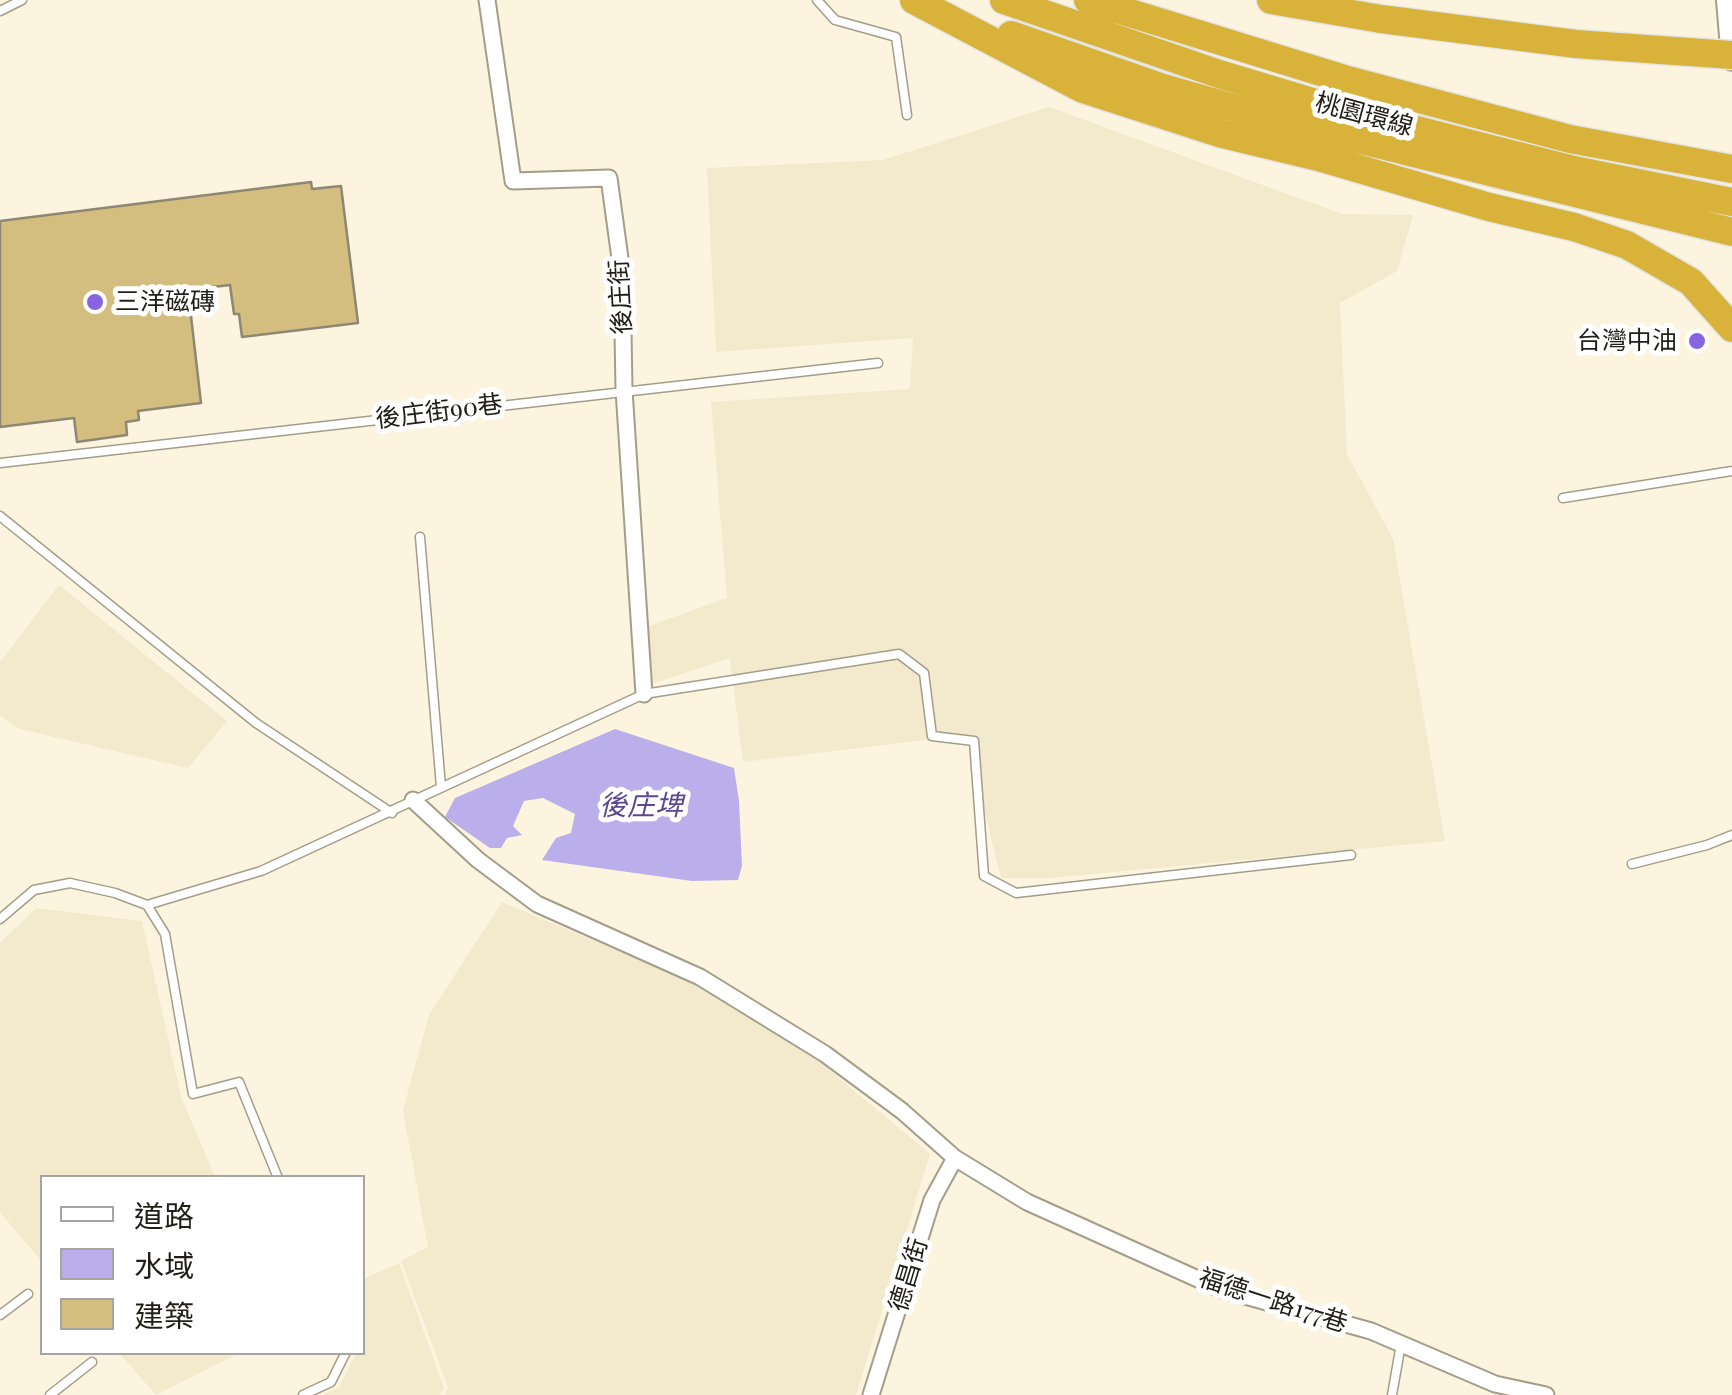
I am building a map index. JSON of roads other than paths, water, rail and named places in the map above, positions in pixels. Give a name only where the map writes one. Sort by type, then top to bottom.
[{"type":"highway","name":"桃園環線","points":[[1004,0],[1219,74],[1342,110],[1574,170],[1720,201]]},
{"type":"highway","name":"桃園環線","points":[[1088,0],[1344,80],[1570,140],[1719,168]]},
{"type":"highway","points":[[1271,0],[1576,44],[1732,58]]},
{"type":"highway","points":[[917,2],[1083,89],[1222,134],[1574,227],[1626,245],[1691,282],[1732,328]]},
{"type":"highway","points":[[917,2],[1163,88],[1416,155],[1730,231]]},
{"type":"main road","points":[[1727,0],[1732,58]]},
{"type":"street","name":"後庄街","points":[[487,0],[513,181],[609,178],[622,273],[624,390],[644,694]]},
{"type":"street","name":"福德一路177巷","points":[[414,800],[478,860],[536,904],[715,986],[824,1054],[902,1111],[955,1158],[1027,1202],[1220,1289],[1371,1331],[1494,1389],[1546,1395]]},
{"type":"street","name":"德昌街","points":[[872,1395],[932,1200],[955,1158]]},
{"type":"lane","points":[[0,11],[22,0]]},
{"type":"lane","points":[[817,0],[834,20],[896,37],[908,115]]},
{"type":"lane","name":"後庄街90巷","points":[[0,463],[878,363]]},
{"type":"lane","points":[[1562,498],[1732,472]]},
{"type":"lane","points":[[0,516],[256,723],[392,813]]},
{"type":"lane","points":[[420,537],[441,787]]},
{"type":"lane","points":[[147,906],[261,871],[644,694],[899,654],[924,673],[932,736],[974,740],[984,876],[1016,893],[1350,856]]},
{"type":"lane","points":[[1632,864],[1732,835]]},
{"type":"lane","points":[[0,919],[34,890],[70,884],[114,892],[147,906],[165,934],[194,1094],[239,1082],[277,1175]]},
{"type":"lane","points":[[0,1316],[28,1294]]},
{"type":"lane","points":[[1392,1395],[1401,1344]]},
{"type":"lane","points":[[303,1395],[331,1382],[344,1355]]},
{"type":"lane","points":[[50,1395],[92,1362]]},
{"type":"water","name":"後庄埤","points":[[615,729],[734,768],[742,866],[738,880],[692,881],[542,860],[556,838],[571,833],[575,814],[543,798],[524,801],[513,826],[522,835],[507,838],[501,848],[490,848],[445,817],[455,798]]},
{"type":"place","name":"三洋磁磚","points":[[95,302]]},
{"type":"place","name":"台灣中油","points":[[1697,341]]}]
